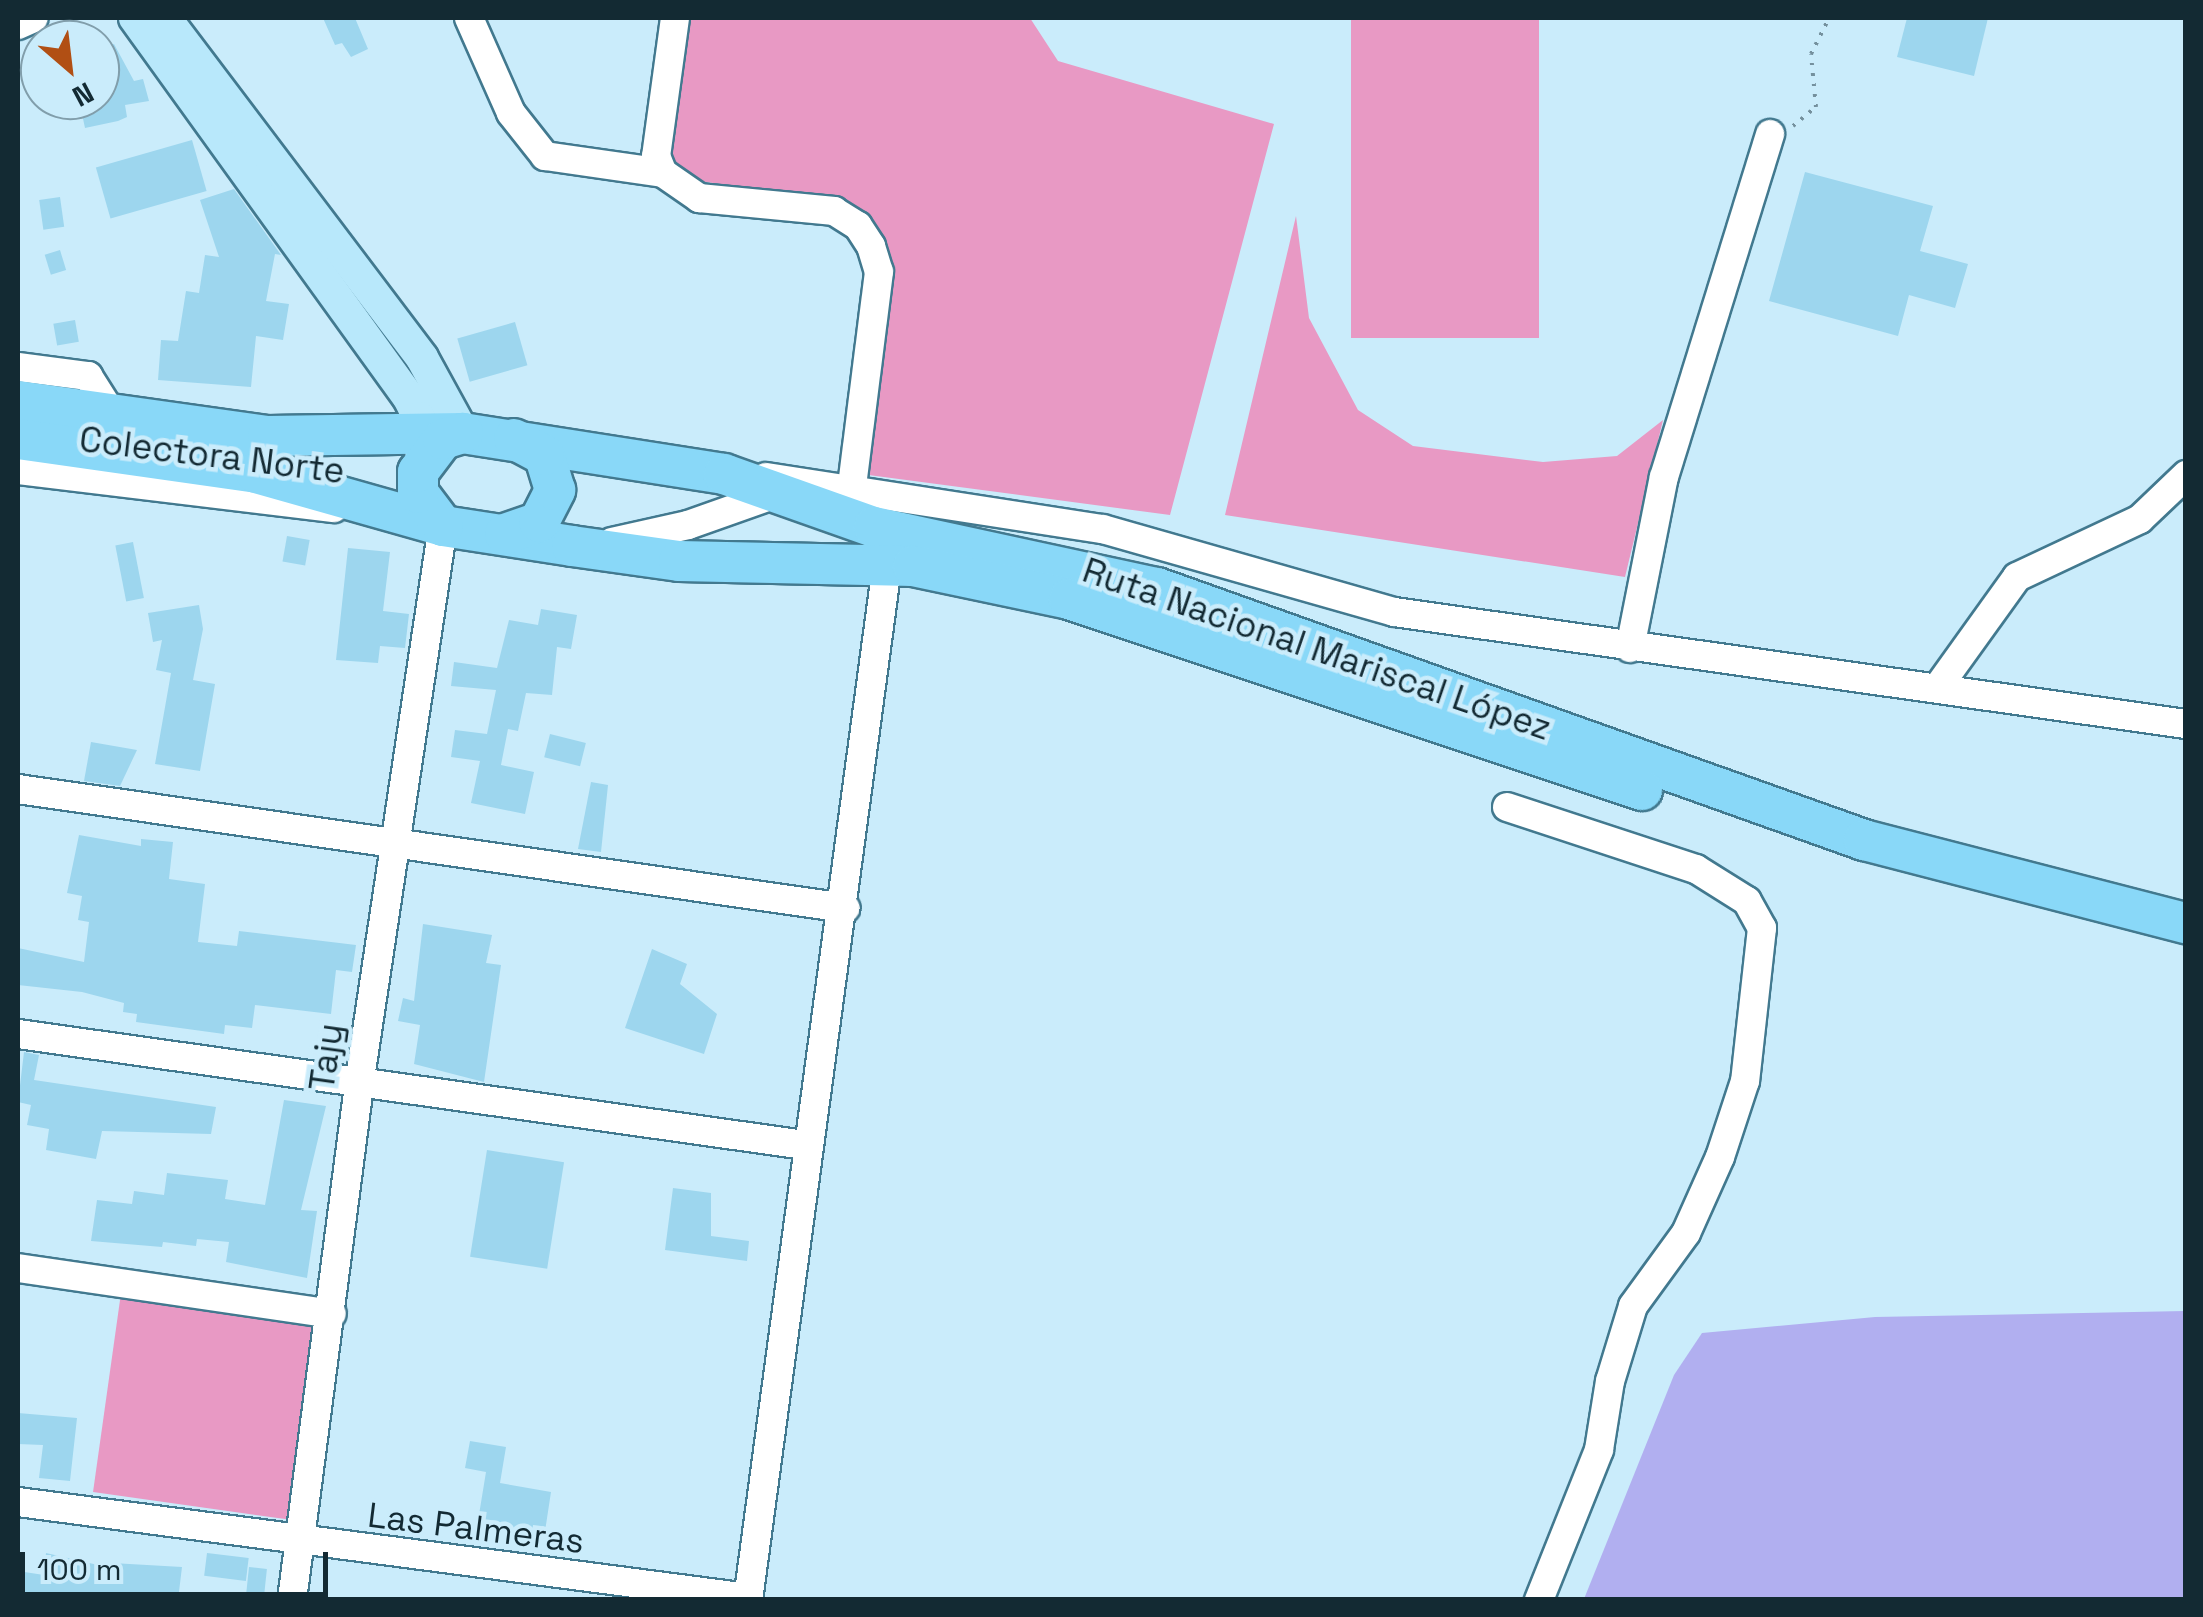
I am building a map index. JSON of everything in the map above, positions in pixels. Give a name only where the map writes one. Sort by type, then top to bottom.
[{"type":"highway","points":[[18,400],[268,436],[421,448],[463,433]]},
{"type":"highway","name":"Ruta Nacional Mariscal López","points":[[463,433],[724,474],[874,527],[1157,588],[1864,840],[2186,923]]},
{"type":"highway","points":[[504,534],[539,522],[555,490],[544,455],[512,438]]},
{"type":"highway","name":"Ruta Nacional Mariscal López","points":[[18,440],[256,473],[443,526],[572,546],[679,562],[886,566],[1069,599],[1896,878],[2186,949]]},
{"type":"highway","points":[[421,448],[418,493],[443,526]]},
{"type":"main road","points":[[135,18],[408,396],[421,448]]},
{"type":"main road","points":[[164,18],[422,358],[463,433]]},
{"type":"street","points":[[18,25],[34,18]]},
{"type":"street","points":[[469,18],[510,113],[545,156],[663,172],[699,198],[834,211],[864,236],[879,272],[852,487]]},
{"type":"street","points":[[663,172],[656,156],[675,18]]},
{"type":"street","points":[[1630,648],[1664,477],[1770,134]]},
{"type":"street","points":[[18,366],[88,376],[112,414]]},
{"type":"street","name":"Colectora Norte","points":[[18,470],[242,501],[398,513]]},
{"type":"street","points":[[724,474],[852,487],[1114,532],[1394,612],[2186,724]]},
{"type":"street","points":[[1938,687],[2016,577],[2140,519],[2186,476]]},
{"type":"street","points":[[572,546],[646,537],[780,492],[821,483]]},
{"type":"street","name":"Tajy","points":[[292,1600],[360,1078],[443,526]]},
{"type":"street","points":[[748,1599],[804,1145],[845,908],[886,566]]},
{"type":"street","points":[[18,789],[397,840],[845,908]]},
{"type":"street","points":[[1507,807],[1696,870],[1747,901],[1762,928],[1745,1080],[1720,1157],[1686,1233],[1633,1306],[1610,1382],[1599,1450],[1540,1600]]},
{"type":"street","points":[[18,1034],[360,1078],[804,1145]]},
{"type":"street","points":[[18,1268],[332,1314]]},
{"type":"street","name":"Las Palmeras","points":[[18,1502],[301,1544],[748,1599]]},
{"type":"path","points":[[1770,134],[1792,128],[1816,107],[1811,54],[1829,18]]},
{"type":"shaded area","points":[[681,18],[1030,18],[1058,61],[1274,124],[1170,515],[861,474],[889,258],[878,230],[844,201],[684,179],[668,165]]},
{"type":"shaded area","points":[[1351,18],[1539,18],[1539,338],[1351,338]]},
{"type":"shaded area","points":[[1296,216],[1309,318],[1358,410],[1413,446],[1543,462],[1617,456],[1663,420],[1625,577],[1225,515]]},
{"type":"shaded area","points":[[121,1293],[326,1322],[298,1521],[93,1492]]},
{"type":"water","points":[[2185,1311],[2185,1599],[1584,1599],[1674,1375],[1702,1333],[1875,1317]]},
{"type":"building","points":[[323,18],[355,18],[368,49],[351,57],[342,43],[335,45]]},
{"type":"building","points":[[1907,18],[1988,18],[1974,76],[1897,57]]},
{"type":"building","points":[[120,55],[134,81],[143,79],[149,101],[125,105],[127,117],[118,121],[85,128],[83,120],[120,120]]},
{"type":"building","points":[[192,140],[207,191],[110,219],[96,168]]},
{"type":"building","points":[[1805,172],[1933,206],[1920,251],[1968,264],[1955,308],[1909,295],[1898,336],[1769,301]]},
{"type":"building","points":[[234,189],[281,255],[275,254],[266,301],[289,304],[283,340],[256,336],[251,387],[158,380],[161,340],[178,341],[186,291],[199,293],[205,255],[219,257],[200,200]]},
{"type":"building","points":[[60,197],[64,227],[43,230],[39,200]]},
{"type":"building","points":[[60,250],[66,270],[51,275],[45,255]]},
{"type":"building","points":[[75,320],[79,342],[57,345],[53,324]]},
{"type":"building","points":[[515,322],[527,365],[470,382],[457,339]]},
{"type":"building","points":[[287,536],[310,540],[305,566],[282,562]]},
{"type":"building","points":[[133,542],[144,598],[126,601],[115,545]]},
{"type":"building","points":[[348,548],[390,552],[383,611],[409,614],[405,648],[380,646],[378,663],[336,660]]},
{"type":"building","points":[[199,605],[203,629],[193,680],[215,684],[200,771],[155,764],[171,673],[156,670],[162,640],[153,642],[148,613]]},
{"type":"building","points":[[541,609],[577,615],[571,649],[557,647],[552,695],[526,693],[518,731],[508,729],[501,765],[534,772],[525,814],[471,803],[480,761],[451,757],[455,730],[487,734],[496,690],[451,686],[454,662],[497,668],[509,620],[538,625]]},
{"type":"building","points":[[550,734],[586,743],[580,766],[544,757]]},
{"type":"building","points":[[91,742],[137,750],[120,786],[84,781]]},
{"type":"building","points":[[591,782],[608,785],[601,852],[578,849]]},
{"type":"building","points":[[79,835],[141,846],[141,839],[173,842],[169,879],[205,884],[198,942],[237,946],[239,931],[356,945],[352,972],[336,970],[331,1014],[255,1005],[252,1028],[225,1025],[224,1034],[136,1022],[137,1014],[123,1012],[124,1003],[82,992],[18,985],[18,948],[84,962],[89,922],[78,920],[82,896],[67,893]]},
{"type":"building","points":[[423,924],[492,935],[486,963],[501,965],[484,1082],[414,1064],[420,1025],[398,1021],[403,998],[414,1001]]},
{"type":"building","points":[[652,949],[687,964],[680,984],[717,1014],[704,1054],[625,1028]]},
{"type":"building","points":[[24,1052],[39,1055],[34,1080],[216,1107],[211,1134],[102,1131],[96,1159],[46,1150],[49,1129],[27,1125],[31,1105],[18,1102]]},
{"type":"building","points":[[284,1100],[326,1106],[301,1210],[317,1211],[307,1278],[226,1262],[229,1242],[197,1239],[196,1246],[163,1242],[162,1247],[91,1241],[97,1200],[132,1204],[134,1191],[164,1195],[167,1173],[228,1180],[225,1199],[265,1205]]},
{"type":"building","points":[[487,1150],[564,1162],[547,1269],[470,1257]]},
{"type":"building","points":[[673,1188],[711,1193],[711,1236],[749,1241],[747,1261],[665,1250]]},
{"type":"building","points":[[18,1413],[77,1418],[70,1481],[39,1478],[43,1445],[18,1444]]},
{"type":"building","points":[[470,1441],[506,1447],[500,1483],[551,1492],[544,1538],[476,1533],[486,1472],[465,1468]]},
{"type":"building","points":[[46,1553],[111,1568],[112,1563],[182,1567],[178,1600],[18,1600],[18,1571],[44,1575]]},
{"type":"building","points":[[207,1553],[249,1558],[246,1581],[204,1576]]},
{"type":"building","points":[[249,1567],[267,1569],[264,1599],[246,1597]]}]
